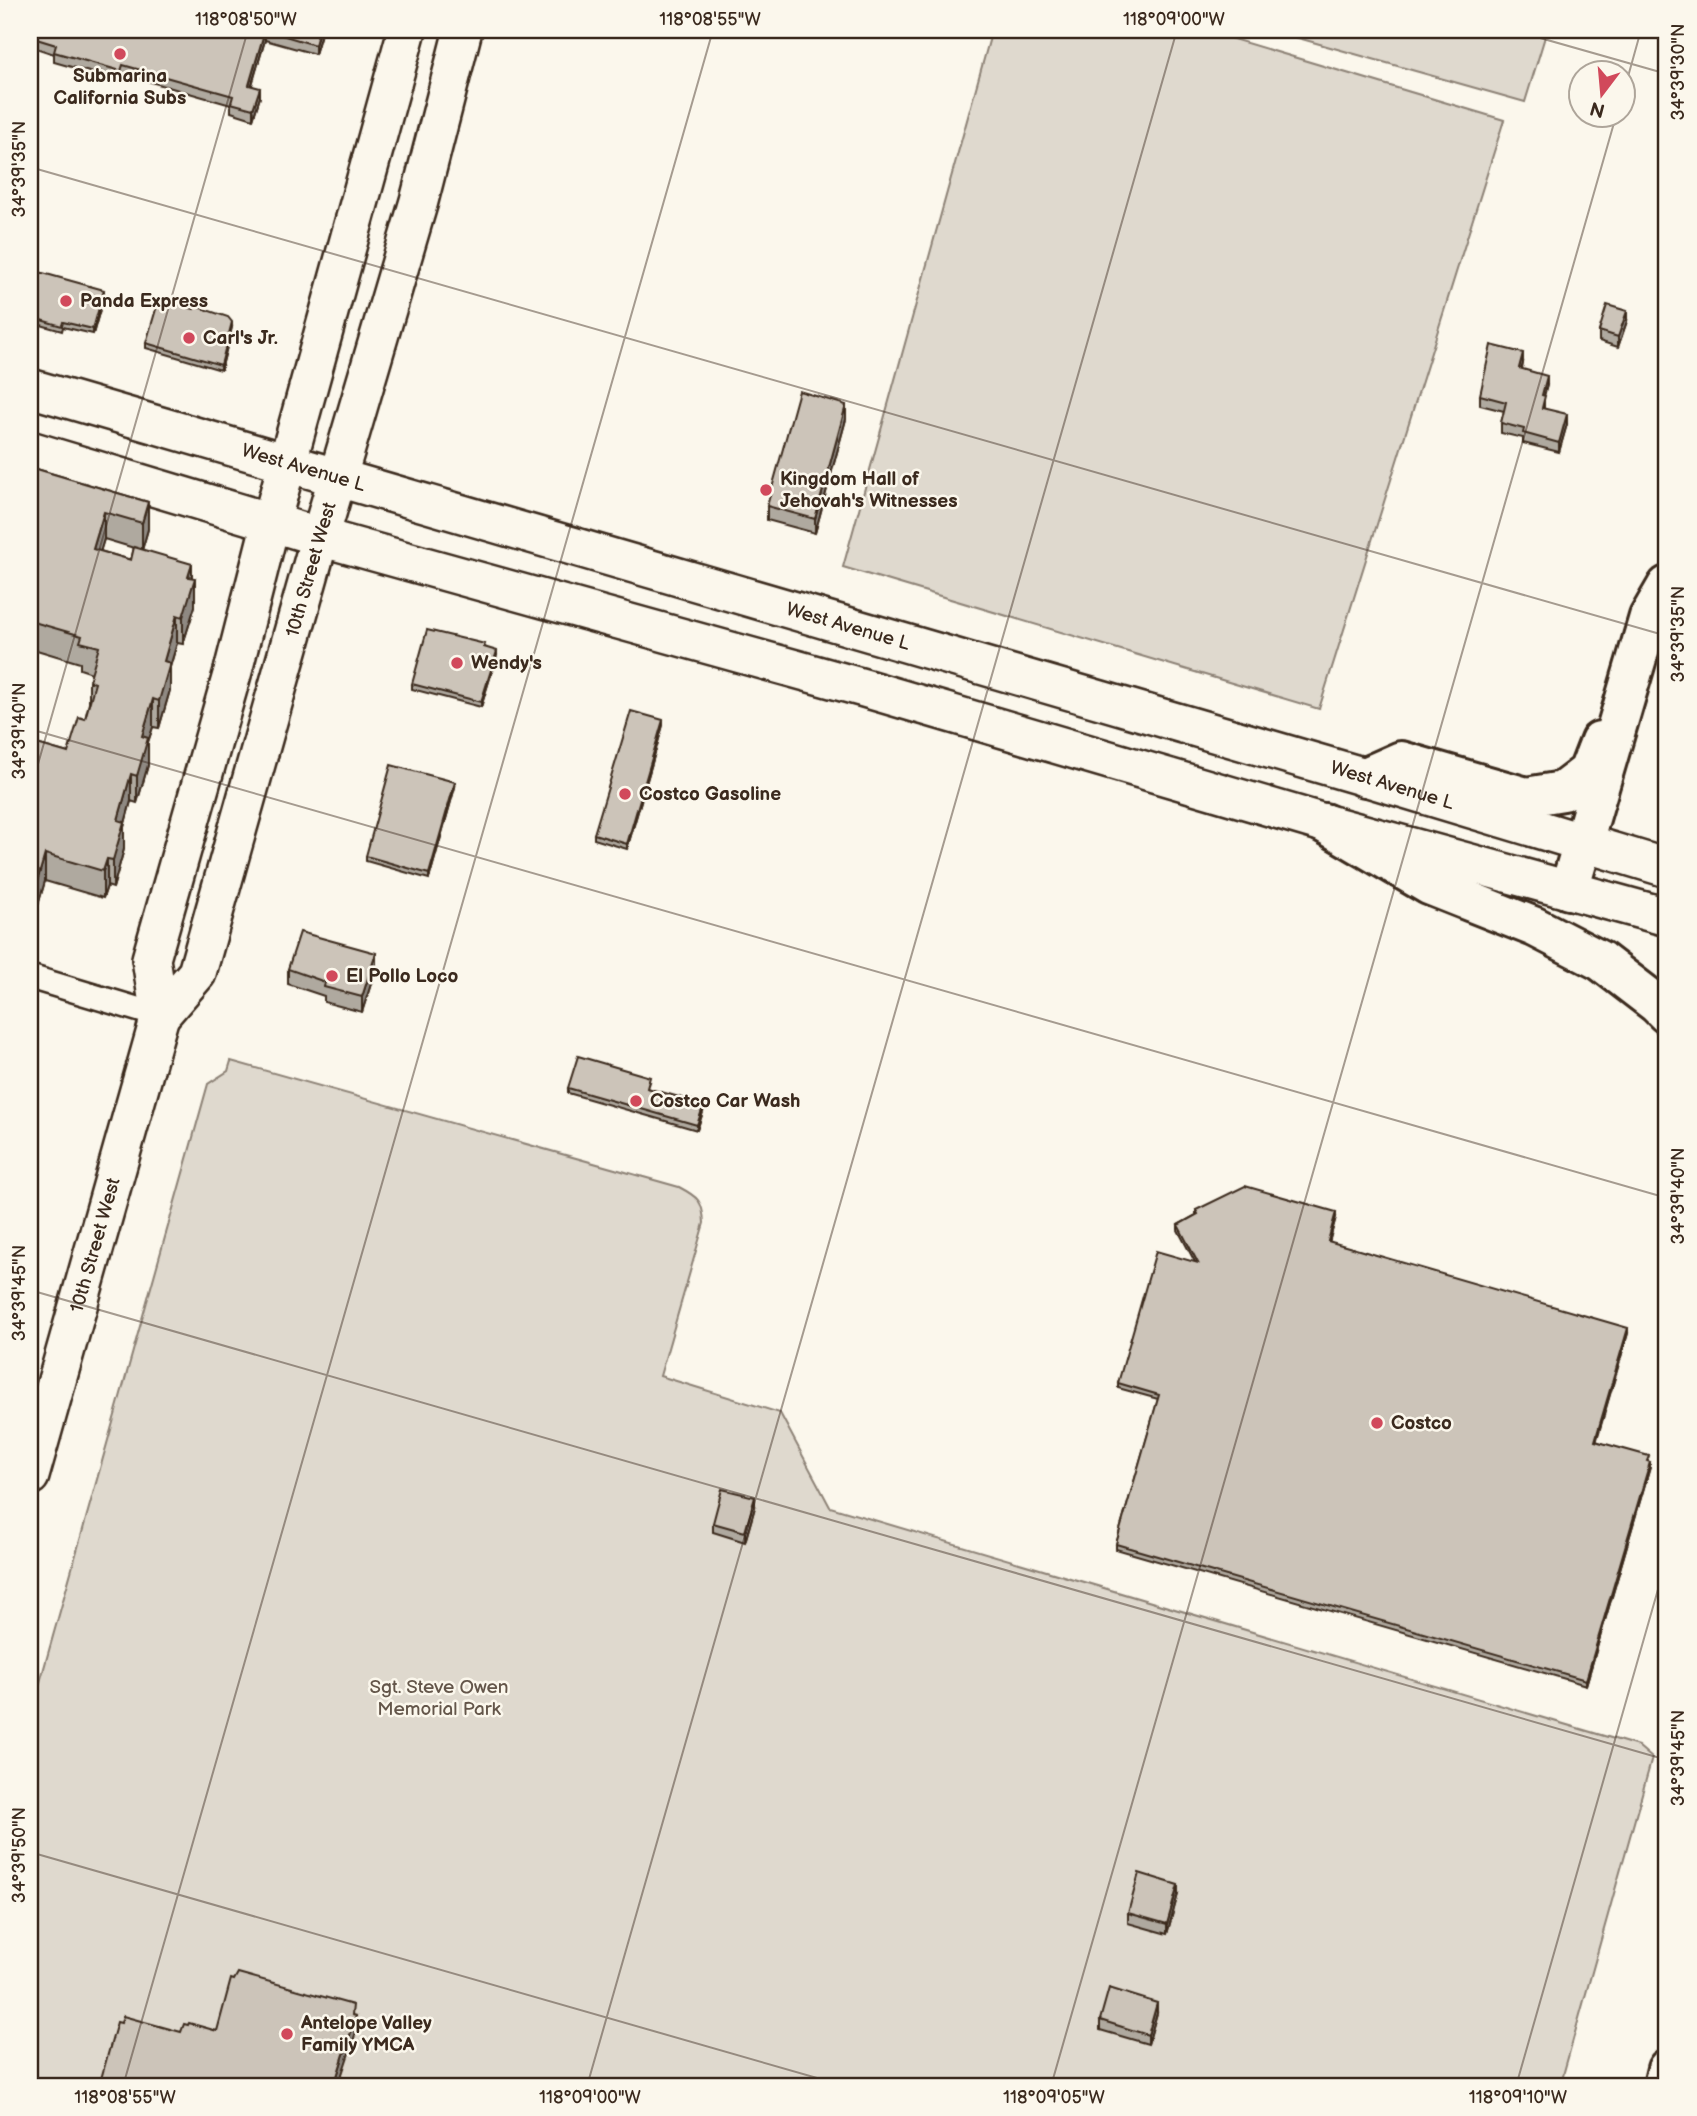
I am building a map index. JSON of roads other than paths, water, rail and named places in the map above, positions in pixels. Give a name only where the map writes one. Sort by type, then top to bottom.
[{"type":"highway","points":[[1569,890],[1649,617],[1667,586]]},
{"type":"highway","points":[[1365,777],[1401,761],[1526,797],[1563,791],[1588,772],[1600,741],[1622,708]]},
{"type":"highway","points":[[1324,823],[1429,885],[1535,927],[1601,961],[1667,1014]]},
{"type":"highway","points":[[1663,2086],[1667,2069]]},
{"type":"main road","name":"10th Street West","points":[[30,1476],[160,1016],[151,959],[233,671],[271,522],[407,30]]},
{"type":"main road","name":"10th Street West","points":[[160,1016],[197,973],[320,537],[419,201],[463,30]]},
{"type":"main road","name":"West Avenue L","points":[[30,387],[1365,777],[1667,868]]},
{"type":"main road","points":[[30,450],[320,537],[864,688],[1324,823],[1667,917]]},
{"type":"street","points":[[30,977],[160,1016]]},
{"type":"place","name":"Submarina California Subs","points":[[120,54]]},
{"type":"place","name":"Panda Express","points":[[66,301]]},
{"type":"place","name":"Carl's Jr.","points":[[189,338]]},
{"type":"place","name":"Kingdom Hall of Jehovah's Witnesses","points":[[766,490]]},
{"type":"place","name":"Wendy's","points":[[457,663]]},
{"type":"place","name":"Costco Gasoline","points":[[625,794]]},
{"type":"place","name":"El Pollo Loco","points":[[332,976]]},
{"type":"place","name":"Costco Car Wash","points":[[636,1101]]},
{"type":"place","name":"Costco","points":[[1377,1423]]},
{"type":"place","name":"Antelope Valley Family YMCA","points":[[287,2034]]},
{"type":"park label","name":"Sgt. Steve Owen Memorial Park","points":[[439,1698]]}]
